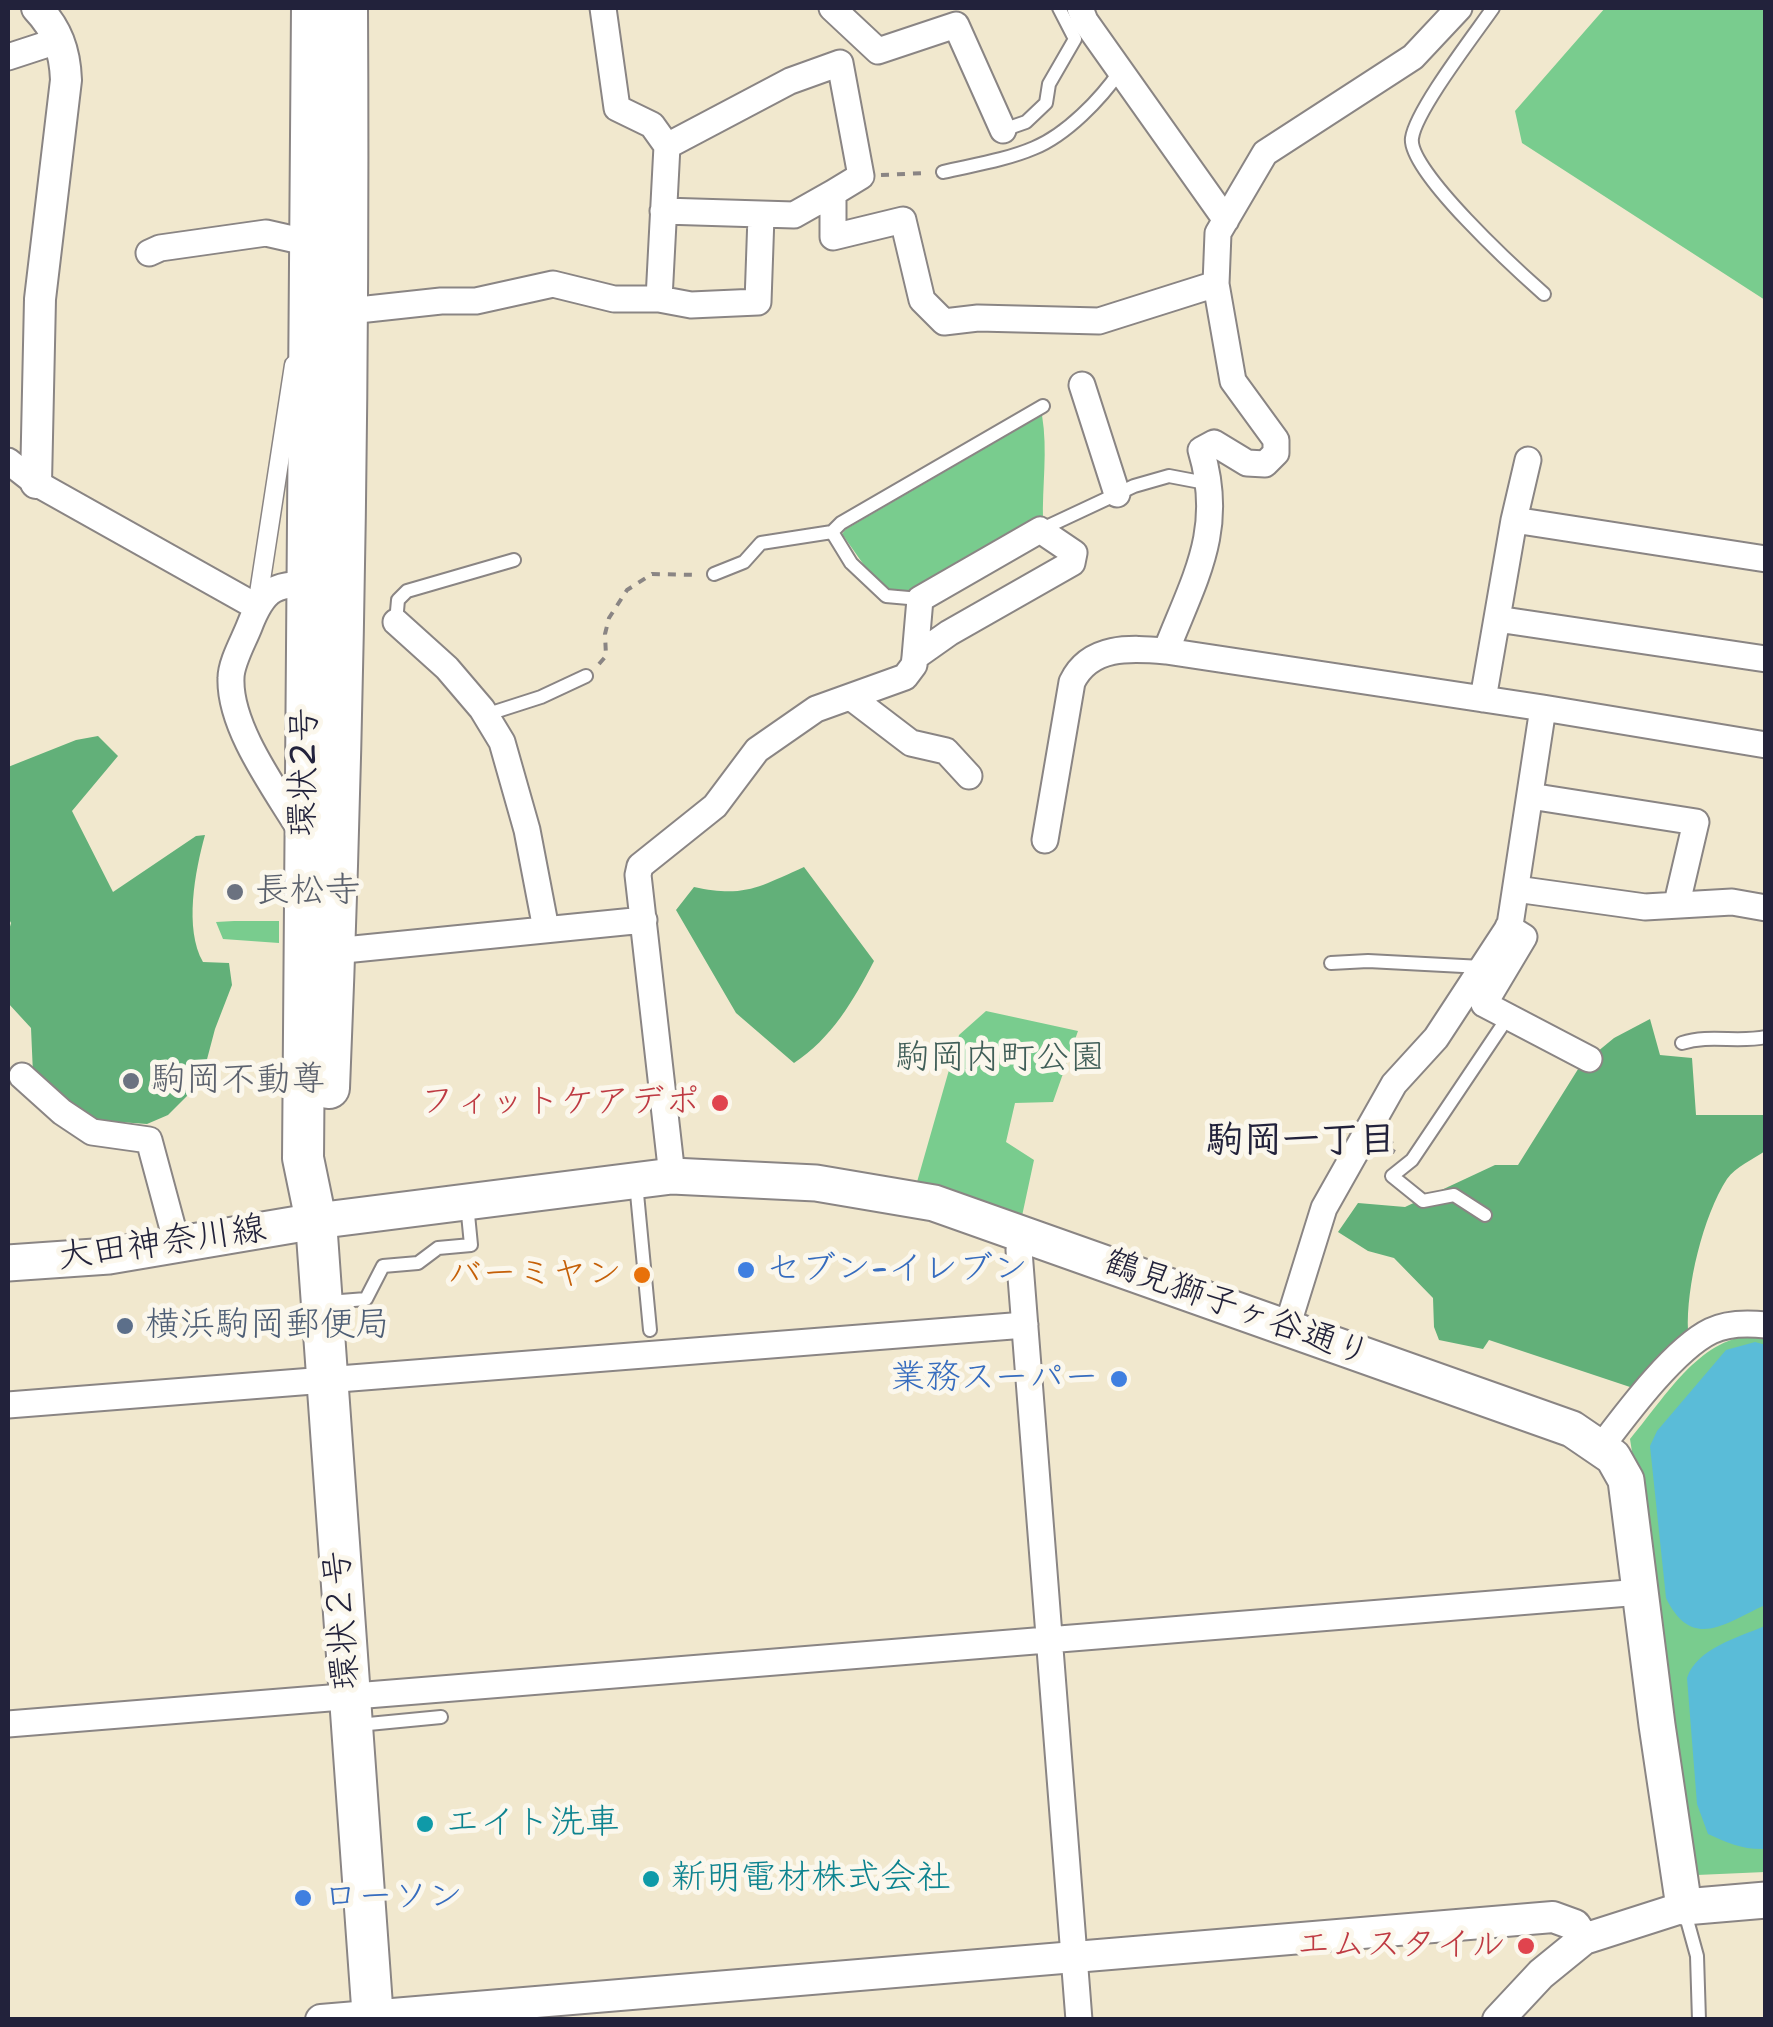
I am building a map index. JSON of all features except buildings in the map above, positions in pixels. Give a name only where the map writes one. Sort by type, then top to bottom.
[{"type":"main road","name":"環状2号","points":[[312,8],[307,242],[326,584],[334,951],[326,1163],[316,1221]]},
{"type":"main road","name":"環状2号","points":[[316,1221],[303,1158],[304,836],[348,311],[347,8]]},
{"type":"main road","name":"鶴見獅子ヶ谷通り","points":[[316,1221],[672,1176],[816,1183],[934,1202],[1572,1429],[1612,1457],[1626,1480],[1684,1907]]},
{"type":"main road","name":"大田神奈川線","points":[[8,1263],[109,1256],[316,1221]]},
{"type":"main road","name":"環状２号","points":[[316,1221],[372,2017]]},
{"type":"main road","points":[[1684,1907],[1766,1900]]},
{"type":"street","points":[[36,8],[60,40],[66,80],[40,299],[36,483]]},
{"type":"street","points":[[602,8],[618,108],[652,125],[666,146],[658,299]]},
{"type":"street","points":[[832,8],[878,51],[956,24],[1003,130]]},
{"type":"street","points":[[1080,8],[1120,72],[1226,220]]},
{"type":"street","points":[[1166,651],[1208,542],[1211,484],[1201,450],[1214,443],[1246,463],[1265,464],[1276,453],[1276,440],[1233,382],[1216,284],[1218,232],[1265,152],[1413,58],[1459,8]]},
{"type":"street","points":[[8,57],[60,40]]},
{"type":"street","points":[[663,211],[794,215],[861,176],[840,63],[790,81],[666,146]]},
{"type":"street","points":[[834,193],[834,237],[903,220],[922,300],[944,322],[978,318],[1099,321],[1216,284]]},
{"type":"street","points":[[348,311],[441,300],[476,301],[553,284],[614,299],[692,304],[758,302],[762,216]]},
{"type":"street","points":[[149,253],[160,248],[266,234],[307,242],[302,318],[257,607],[230,677],[240,726],[304,836]]},
{"type":"street","points":[[1082,386],[1118,494]]},
{"type":"street","points":[[1483,699],[1528,460]]},
{"type":"street","points":[[8,461],[36,483],[257,607]]},
{"type":"street","points":[[1514,520],[1766,559]]},
{"type":"street","points":[[672,1176],[640,866],[715,806],[756,750],[816,709],[905,676],[914,665],[914,657],[920,599],[1040,530],[1074,552],[1072,563],[914,657]]},
{"type":"street","points":[[257,607],[273,588],[284,584],[326,584]]},
{"type":"street","points":[[1497,619],[1766,659]]},
{"type":"street","points":[[396,622],[447,668],[486,715],[502,742],[527,830],[546,929]]},
{"type":"street","points":[[1045,840],[1072,682],[1080,666],[1100,653],[1166,651],[1766,746]]},
{"type":"street","points":[[852,698],[912,743],[946,752],[970,776]]},
{"type":"street","points":[[1287,1327],[1324,1208],[1394,1084],[1436,1038],[1508,927],[1543,708]]},
{"type":"street","points":[[1530,796],[1696,822],[1677,904]]},
{"type":"street","points":[[1516,889],[1644,907],[1732,902],[1766,908]]},
{"type":"street","points":[[334,951],[644,920]]},
{"type":"street","points":[[1508,927],[1524,937],[1484,1004],[1589,1059]]},
{"type":"street","points":[[22,1076],[62,1112],[92,1132],[149,1140],[177,1244]]},
{"type":"street","points":[[1024,1232],[1019,1250],[1079,2020]]},
{"type":"street","points":[[1601,1447],[1693,1342],[1713,1330],[1748,1323],[1766,1325]]},
{"type":"street","points":[[8,1405],[1025,1325]]},
{"type":"street","points":[[8,1724],[350,1712],[1048,1640],[1641,1592]]},
{"type":"street","points":[[1498,2020],[1541,1974],[1584,1939],[1684,1907]]},
{"type":"street","points":[[321,2020],[1553,1917],[1575,1925],[1584,1939]]},
{"type":"lane","points":[[1003,130],[1026,122],[1046,103],[1049,84],[1075,40],[1059,8]]},
{"type":"lane","points":[[1493,8],[1437,88],[1412,136],[1413,151],[1496,252],[1544,294]]},
{"type":"lane","points":[[944,172],[1035,148],[1108,89],[1120,72]]},
{"type":"lane","points":[[714,574],[744,562],[761,543],[832,532],[841,523],[1043,406]]},
{"type":"lane","points":[[1040,530],[1118,494],[1169,476],[1211,484]]},
{"type":"lane","points":[[832,532],[851,562],[886,596],[920,599]]},
{"type":"lane","points":[[396,622],[398,600],[408,591],[514,560]]},
{"type":"lane","points":[[486,715],[586,676]]},
{"type":"lane","points":[[1330,963],[1482,967]]},
{"type":"lane","points":[[1486,1215],[1454,1195],[1423,1201],[1392,1176],[1412,1160],[1508,1017]]},
{"type":"lane","points":[[1682,1043],[1700,1037],[1748,1041],[1766,1037]]},
{"type":"lane","points":[[635,1180],[650,1330]]},
{"type":"lane","points":[[321,1303],[366,1299],[383,1266],[418,1264],[438,1248],[471,1245],[467,1201]]},
{"type":"lane","points":[[350,1712],[441,1717]]},
{"type":"lane","points":[[1684,1907],[1697,1956],[1699,2020]]},
{"type":"path","points":[[861,176],[944,172]]},
{"type":"path","points":[[600,663],[606,656],[609,618],[626,590],[652,574],[690,576]]},
{"type":"path","points":[[1376,1132],[1396,1146],[1390,1158]]},
{"type":"green space","points":[[1605,8],[1765,8],[1765,300],[1522,143],[1515,111]]},
{"type":"green space","points":[[1042,415],[1043,522],[919,593],[888,589],[871,575],[842,534],[846,529]]},
{"type":"green space","points":[[98,736],[118,756],[72,811],[113,892],[196,836],[205,835],[195,882],[194,933],[203,962],[229,963],[232,985],[201,1082],[168,1115],[147,1124],[92,1120],[33,1074],[31,1028],[8,1003],[8,767],[76,740]]},
{"type":"green space","points":[[804,867],[874,961],[840,1018],[794,1063],[736,1013],[676,910],[694,887],[751,889]]},
{"type":"green space","points":[[279,921],[279,943],[223,939],[216,922]]},
{"type":"green space","name":"駒岡内町公園","points":[[986,1011],[1078,1031],[1053,1102],[1015,1103],[1006,1142],[1034,1160],[1022,1216],[917,1182],[959,1035]]},
{"type":"green space","points":[[1650,1019],[1660,1055],[1692,1058],[1696,1115],[1765,1115],[1765,1151],[1730,1175],[1710,1212],[1693,1273],[1688,1331],[1633,1388],[1489,1340],[1483,1349],[1439,1340],[1434,1327],[1433,1298],[1394,1258],[1368,1251],[1338,1232],[1358,1203],[1405,1207],[1495,1165],[1518,1165],[1580,1066],[1614,1038]]},
{"type":"green space","points":[[1765,1336],[1765,1872],[1697,1875],[1630,1439],[1696,1362],[1728,1341]]},
{"type":"water","points":[[1755,1342],[1766,1345],[1765,1605],[1723,1625],[1698,1629],[1676,1614],[1666,1598],[1650,1446],[1657,1431],[1726,1350]]},
{"type":"water","points":[[1765,1626],[1766,1849],[1758,1849],[1708,1834],[1697,1804],[1687,1678],[1709,1651]]},
{"type":"place","name":"長松寺","points":[[235,892]]},
{"type":"place","name":"駒岡不動尊","points":[[131,1081]]},
{"type":"place","name":"フィットケアデポ","points":[[720,1103]]},
{"type":"place","name":"セブン-イレブン","points":[[746,1270]]},
{"type":"place","name":"バーミヤン","points":[[642,1275]]},
{"type":"place","name":"横浜駒岡郵便局","points":[[125,1326]]},
{"type":"place","name":"業務スーパー","points":[[1119,1379]]},
{"type":"place","name":"エイト洗車","points":[[425,1824]]},
{"type":"place","name":"新明電材株式会社","points":[[651,1879]]},
{"type":"place","name":"ローソン","points":[[303,1898]]},
{"type":"place","name":"エムスタイル","points":[[1526,1946]]},
{"type":"district","name":"駒岡一丁目","points":[[1301,1142]]}]
